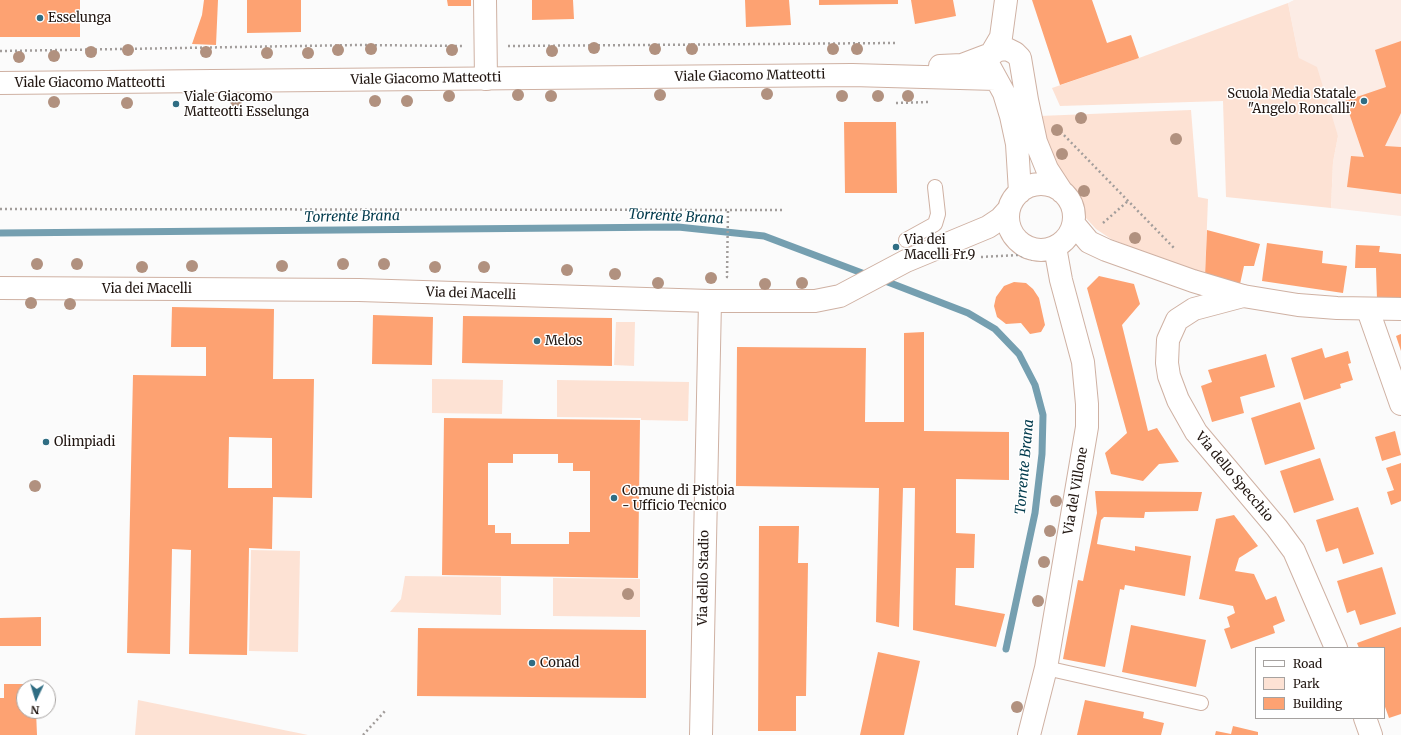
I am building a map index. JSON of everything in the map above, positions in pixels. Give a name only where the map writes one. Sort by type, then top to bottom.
[{"type":"street","points":[[485,0],[486,79]]},
{"type":"street","points":[[1008,0],[1018,55],[1023,68],[1024,86],[1036,142],[1047,169],[1062,192],[1072,203],[1074,214],[1074,224],[1069,235],[1063,242],[1048,250],[1037,250],[1022,244],[1011,230],[1008,217],[1015,200],[1017,144],[1004,93],[987,62],[987,59],[1001,37],[1008,0]]},
{"type":"street","points":[[852,75],[962,65],[998,50],[1007,49],[1018,55]]},
{"type":"street","points":[[852,75],[996,79]]},
{"type":"street","name":"Viale Giacomo Matteotti","points":[[0,83],[852,75]]},
{"type":"street","points":[[1015,200],[1031,186],[1043,184],[1051,186],[1062,192]]},
{"type":"street","name":"Via dei Macelli","points":[[0,288],[359,290],[710,301],[815,301],[840,296],[906,250],[930,252],[988,227],[1000,219],[1015,200]]},
{"type":"street","name":"Via dello Specchio","points":[[1074,224],[1089,242],[1106,250],[1193,281],[1243,296],[1298,305],[1368,310],[1401,309]]},
{"type":"street","name":"Via del Villone","points":[[1029,735],[1046,668],[1083,456],[1087,404],[1083,362],[1061,280],[1055,247]]},
{"type":"street","name":"Via dello Specchio","points":[[1243,296],[1194,309],[1177,320],[1168,340],[1167,364],[1169,376],[1178,400],[1196,432],[1277,528],[1294,551],[1336,647]]},
{"type":"street","name":"Via dello Stadio","points":[[701,735],[710,301]]},
{"type":"street","points":[[1368,310],[1401,404]]},
{"type":"street","points":[[1365,719],[1371,735]]},
{"type":"lane","points":[[906,250],[935,224],[938,214],[935,186]]},
{"type":"lane","points":[[1046,668],[1201,703]]},
{"type":"path","points":[[0,51],[359,46],[895,43]]},
{"type":"path","points":[[896,104],[936,102]]},
{"type":"path","points":[[1052,123],[1179,254]]},
{"type":"path","points":[[1102,224],[1128,201]]},
{"type":"path","points":[[0,208],[785,210]]},
{"type":"path","points":[[728,209],[726,277],[734,277]]},
{"type":"path","points":[[979,257],[1018,255],[1038,261]]},
{"type":"path","points":[[363,735],[386,710]]},
{"type":"shaded area","name":"Scuola Media Statale \"Angelo Roncalli\"","points":[[1294,0],[1401,0],[1401,216],[1331,208],[1333,162],[1338,136],[1299,58],[1288,3]]},
{"type":"green space","points":[[1288,3],[1299,58],[1317,67],[1338,136],[1333,162],[1331,208],[1226,197],[1223,101],[1060,106],[1052,88],[1139,58]]},
{"type":"green space","points":[[1191,110],[1198,197],[1208,199],[1205,276],[1111,239],[1096,229],[1085,217],[1058,195],[1039,116]]},
{"type":"green space","points":[[616,322],[635,322],[634,366],[614,365]]},
{"type":"green space","points":[[432,379],[503,380],[502,414],[432,413]]},
{"type":"green space","points":[[557,380],[689,382],[688,421],[641,420],[641,418],[557,417]]},
{"type":"green space","points":[[251,550],[300,551],[298,652],[249,651]]},
{"type":"green space","points":[[405,576],[501,577],[501,615],[390,612],[401,599]]},
{"type":"green space","points":[[553,578],[640,579],[640,617],[553,616]]},
{"type":"green space","points":[[138,700],[308,735],[135,735]]},
{"type":"building","name":"Esselunga","points":[[0,0],[80,0],[80,37],[0,37]]},
{"type":"building","points":[[204,0],[218,0],[216,45],[192,44],[202,15]]},
{"type":"building","points":[[247,0],[301,0],[301,32],[247,33]]},
{"type":"building","points":[[447,0],[471,0],[471,6],[448,6]]},
{"type":"building","points":[[532,0],[573,0],[574,19],[532,20]]},
{"type":"building","points":[[745,0],[789,0],[791,25],[746,27]]},
{"type":"building","points":[[819,0],[898,0],[898,4],[819,5]]},
{"type":"building","points":[[911,0],[953,0],[956,16],[915,24]]},
{"type":"building","points":[[1032,0],[1092,0],[1107,43],[1131,35],[1139,58],[1060,85]]},
{"type":"building","name":"Scuola Media Statale \"Angelo Roncalli\"","points":[[1401,41],[1401,113],[1385,146],[1401,147],[1401,194],[1347,187],[1351,156],[1364,157],[1345,101],[1386,87],[1375,50]]},
{"type":"building","points":[[844,122],[896,122],[897,193],[845,193]]},
{"type":"building","points":[[1207,230],[1260,244],[1254,266],[1244,266],[1240,284],[1205,276]]},
{"type":"building","points":[[1267,243],[1323,251],[1322,263],[1347,266],[1343,293],[1262,281]]},
{"type":"building","points":[[1356,245],[1380,246],[1379,252],[1401,254],[1401,298],[1377,299],[1376,268],[1355,268]]},
{"type":"building","points":[[1099,276],[1134,284],[1140,304],[1122,325],[1148,431],[1157,428],[1179,462],[1159,464],[1143,481],[1111,474],[1105,453],[1127,433],[1087,288]]},
{"type":"building","points":[[1014,282],[1026,283],[1033,289],[1039,298],[1045,325],[1041,332],[1030,334],[1021,323],[1006,324],[997,317],[994,306],[996,297],[1004,286]]},
{"type":"building","points":[[172,307],[274,309],[273,379],[314,379],[312,498],[273,497],[272,549],[249,548],[247,655],[189,654],[191,550],[172,549],[170,654],[127,653],[133,375],[206,376],[206,347],[171,347]],"holes":[[[229,437],[272,438],[272,488],[228,488]]]},
{"type":"building","points":[[373,315],[433,317],[432,365],[372,364]]},
{"type":"building","name":"Melos","points":[[463,316],[612,318],[612,366],[462,363]]},
{"type":"building","points":[[924,332],[924,431],[1009,432],[1009,480],[956,479],[956,533],[975,534],[974,568],[956,568],[955,605],[1005,614],[996,647],[913,630],[915,488],[903,488],[899,627],[876,622],[879,488],[736,486],[737,347],[866,348],[865,422],[904,422],[904,333]]},
{"type":"building","points":[[1401,334],[1401,351],[1396,336]]},
{"type":"building","points":[[1322,348],[1325,358],[1348,351],[1351,363],[1348,364],[1353,380],[1340,384],[1341,388],[1304,400],[1291,358]]},
{"type":"building","points":[[1266,354],[1275,387],[1240,397],[1244,413],[1212,422],[1201,386],[1212,382],[1208,370]]},
{"type":"building","points":[[1300,402],[1315,449],[1265,465],[1251,418]]},
{"type":"building","name":"Comune di Pistoia - Ufficio Tecnico","points":[[444,418],[640,420],[638,578],[442,575]],"holes":[[[513,454],[558,454],[558,463],[573,463],[573,471],[590,471],[590,532],[569,532],[569,544],[511,544],[511,533],[495,533],[495,525],[488,525],[488,463],[513,463]]]},
{"type":"building","points":[[1395,431],[1401,455],[1382,461],[1375,437]]},
{"type":"building","points":[[1320,458],[1334,500],[1294,513],[1280,471]]},
{"type":"building","points":[[1401,463],[1401,501],[1391,505],[1387,492],[1394,490],[1386,468]]},
{"type":"building","points":[[1095,491],[1202,492],[1198,511],[1145,512],[1144,518],[1104,517],[1101,520],[1097,544],[1135,551],[1135,546],[1191,556],[1185,596],[1125,585],[1124,590],[1120,589],[1105,667],[1063,659],[1078,580],[1083,581],[1097,513]]},
{"type":"building","points":[[1358,507],[1374,554],[1343,564],[1338,548],[1326,552],[1316,520]]},
{"type":"building","points":[[1234,515],[1258,546],[1239,558],[1235,571],[1254,574],[1266,600],[1276,596],[1285,621],[1273,626],[1275,633],[1231,649],[1224,629],[1230,627],[1227,617],[1235,613],[1233,606],[1199,599],[1216,519]]},
{"type":"building","points":[[759,526],[799,526],[798,563],[808,563],[806,696],[796,696],[796,731],[758,731]]},
{"type":"building","points":[[1382,567],[1396,614],[1360,625],[1355,610],[1347,613],[1337,581]]},
{"type":"building","points":[[41,617],[41,646],[0,646],[0,618]]},
{"type":"building","points":[[1131,625],[1206,640],[1196,687],[1122,672]]},
{"type":"building","points":[[1401,627],[1401,714],[1389,718],[1385,707],[1385,647],[1359,647],[1357,643]]},
{"type":"building","name":"Conad","points":[[418,628],[646,630],[646,698],[417,696]]},
{"type":"building","points":[[878,652],[920,661],[904,735],[860,735]]},
{"type":"building","points":[[4,684],[16,684],[16,719],[36,719],[37,735],[0,735],[0,698],[4,698]]},
{"type":"building","points":[[1085,700],[1144,712],[1143,718],[1164,723],[1161,735],[1077,735]]},
{"type":"building","points":[[1233,726],[1258,732],[1258,735],[1215,735],[1216,731],[1231,734]]},
{"type":"waterway","name":"Torrente Brana","points":[[0,233],[678,227],[764,236],[870,276]]},
{"type":"waterway","name":"Torrente Brana","points":[[880,279],[968,313],[995,329],[1019,354],[1035,385],[1043,415],[1042,454],[1035,513],[1006,649]]},
{"type":"place","name":"Esselunga","points":[[40,18]]},
{"type":"place","name":"Scuola Media Statale \"Angelo Roncalli\"","points":[[1364,101]]},
{"type":"place","name":"Viale Giacomo Matteotti Esselunga","points":[[176,104]]},
{"type":"place","name":"Via dei Macelli Fr.9","points":[[896,247]]},
{"type":"place","name":"Melos","points":[[537,341]]},
{"type":"place","name":"Olimpiadi","points":[[46,442]]},
{"type":"place","name":"Comune di Pistoia - Ufficio Tecnico","points":[[614,498]]},
{"type":"place","name":"Conad","points":[[532,663]]}]
